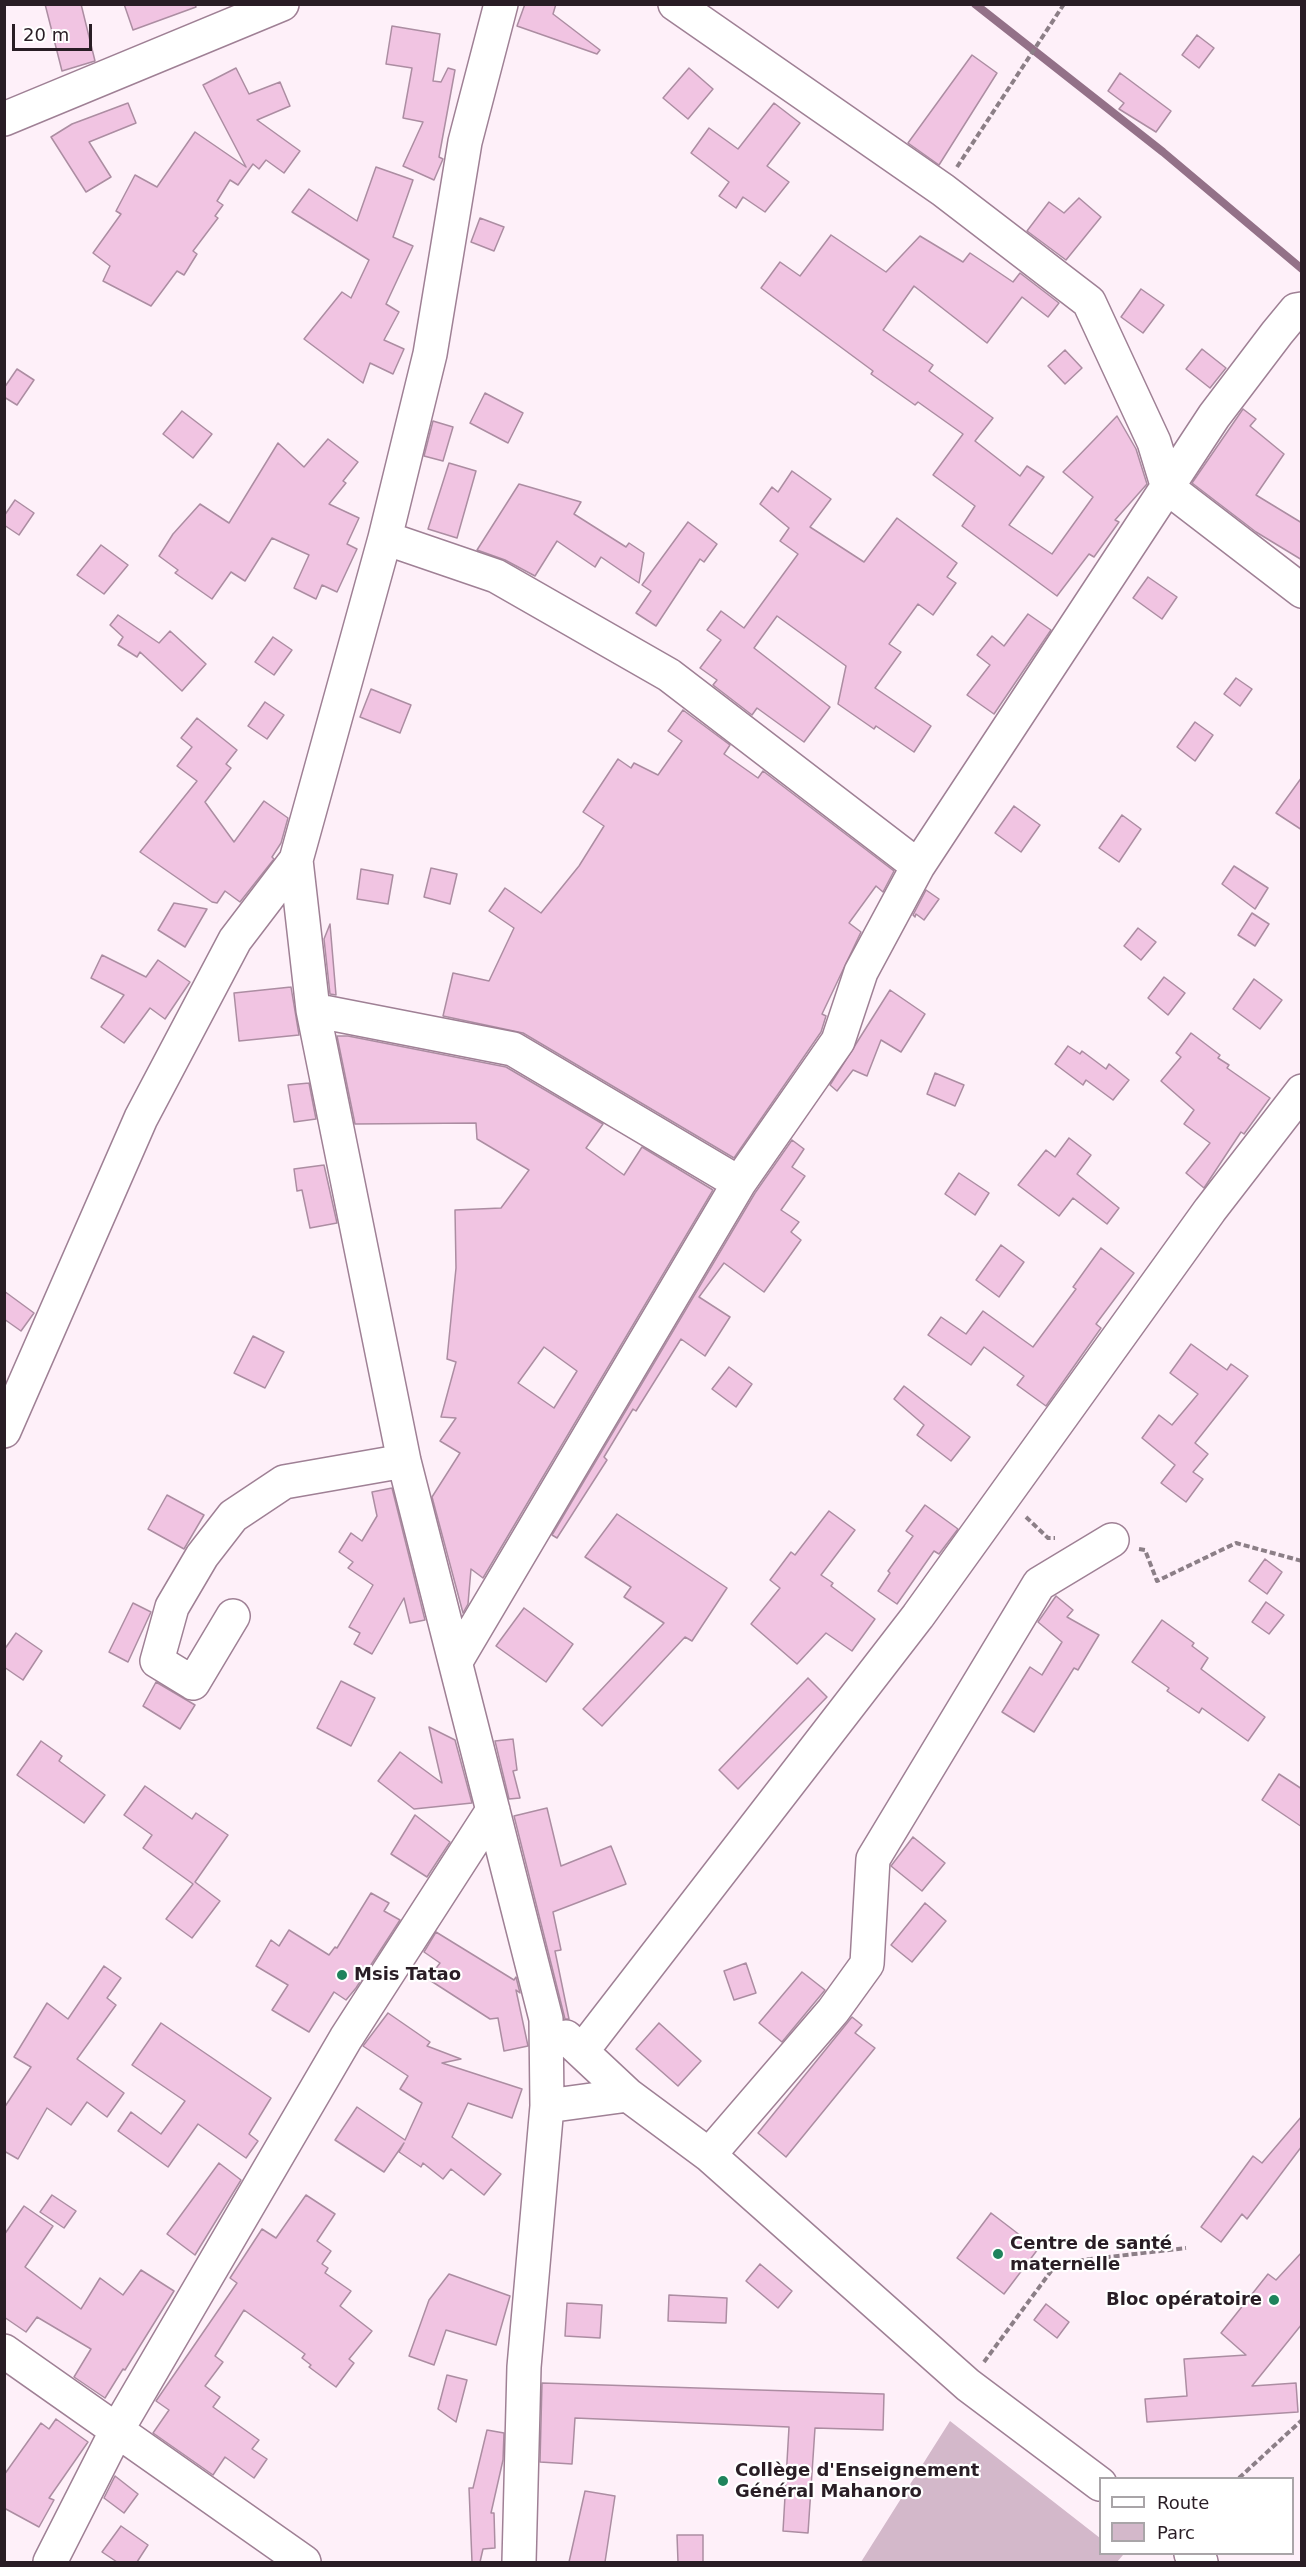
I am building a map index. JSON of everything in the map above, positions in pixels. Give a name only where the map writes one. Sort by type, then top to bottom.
[{"type":"street","points":[[4,119],[282,4]]},
{"type":"street","points":[[4,1431],[141,1118],[235,940],[296,860],[385,538],[430,354],[465,141],[501,4]]},
{"type":"street","points":[[675,4],[943,190],[1089,302],[1154,442],[1168,488],[1302,591]]},
{"type":"street","points":[[456,1661],[740,1183],[838,1041],[861,972],[918,866],[1214,416],[1276,333],[1296,310],[1302,309]]},
{"type":"street","points":[[385,538],[496,576],[669,675],[918,866]]},
{"type":"street","points":[[296,860],[313,1010],[404,1461],[546,2019],[547,2106],[524,2367],[519,2562]]},
{"type":"street","points":[[313,1010],[513,1049],[740,1183]]},
{"type":"street","points":[[582,2051],[918,1616],[1210,1210],[1302,1091]]},
{"type":"street","points":[[232,1616],[194,1683],[157,1661],[172,1606],[202,1556],[233,1516],[284,1482],[404,1461]]},
{"type":"street","points":[[710,2156],[827,2019],[867,1964],[873,1860],[1039,1584],[1112,1540]]},
{"type":"street","points":[[50,2562],[117,2430],[346,2038],[493,1810]]},
{"type":"street","points":[[546,2019],[628,2095],[710,2156],[968,2385],[1099,2483]]},
{"type":"street","points":[[547,2106],[628,2095]]},
{"type":"street","points":[[4,2351],[304,2562]]},
{"type":"path","points":[[943,190],[1064,4]]},
{"type":"path","points":[[1004,1495],[1048,1538],[1059,1538]]},
{"type":"path","points":[[1112,1540],[1145,1550],[1157,1581],[1236,1543],[1302,1561]]},
{"type":"path","points":[[968,2385],[1057,2263],[1186,2248]]},
{"type":"path","points":[[1240,2477],[1302,2420]]},
{"type":"green space","points":[[950,2421],[1099,2537],[1099,2555],[1123,2555],[1117,2562],[861,2562]]},
{"type":"building","points":[[45,4],[81,4],[95,61],[62,71]]},
{"type":"building","points":[[124,4],[195,4],[196,7],[133,30]]},
{"type":"building","points":[[525,4],[556,4],[553,14],[600,50],[597,54],[517,26]]},
{"type":"building","points":[[392,26],[440,34],[433,81],[441,82],[448,68],[455,70],[439,157],[443,159],[434,180],[403,166],[423,122],[403,118],[412,68],[386,64]]},
{"type":"building","points":[[1197,35],[1214,48],[1199,68],[1182,55]]},
{"type":"building","points":[[972,55],[997,73],[939,165],[908,143]]},
{"type":"building","points":[[236,68],[249,94],[280,82],[290,106],[257,120],[300,151],[284,173],[266,160],[259,169],[253,164],[238,185],[230,180],[217,201],[223,205],[215,216],[218,218],[193,251],[197,254],[184,275],[177,271],[151,306],[103,281],[110,266],[93,253],[121,214],[116,211],[135,175],[157,187],[195,132],[246,167],[203,85]]},
{"type":"building","points":[[689,68],[713,89],[688,119],[663,98]]},
{"type":"building","points":[[1120,73],[1171,111],[1156,132],[1119,109],[1124,103],[1108,91]]},
{"type":"building","points":[[128,103],[136,123],[89,142],[111,177],[86,192],[51,137],[72,124]]},
{"type":"building","points":[[774,103],[800,123],[767,166],[789,182],[765,212],[743,197],[736,208],[719,196],[729,182],[691,153],[709,128],[738,149]]},
{"type":"building","points":[[376,167],[413,180],[393,237],[413,246],[386,304],[399,312],[384,340],[404,349],[393,374],[370,363],[363,383],[304,339],[342,292],[351,298],[369,260],[292,212],[309,189],[357,221]]},
{"type":"building","points":[[1079,198],[1101,217],[1066,260],[1027,231],[1049,202],[1064,213]]},
{"type":"building","points":[[480,218],[504,227],[494,251],[471,242]]},
{"type":"building","points":[[831,235],[886,272],[920,236],[963,262],[970,253],[1013,282],[1020,273],[1059,303],[1048,317],[1022,297],[987,343],[914,286],[883,330],[933,365],[929,371],[993,418],[975,441],[1020,476],[1027,466],[1044,477],[1009,525],[1052,554],[1093,497],[1063,472],[1117,416],[1136,449],[1147,484],[1115,520],[1119,522],[1094,557],[1089,554],[1057,596],[962,526],[975,506],[933,475],[963,434],[918,402],[915,405],[871,374],[873,371],[761,288],[780,262],[800,276]]},
{"type":"building","points":[[1141,289],[1164,305],[1143,333],[1121,317]]},
{"type":"building","points":[[1202,349],[1226,368],[1210,388],[1186,369]]},
{"type":"building","points":[[1065,350],[1082,368],[1065,384],[1048,366]]},
{"type":"building","points":[[17,369],[34,380],[17,405],[4,397],[4,388]]},
{"type":"building","points":[[485,393],[523,413],[508,443],[470,423]]},
{"type":"building","points":[[1243,409],[1256,419],[1250,426],[1284,454],[1256,495],[1302,523],[1302,560],[1256,532],[1192,483]]},
{"type":"building","points":[[182,411],[212,434],[193,458],[163,434]]},
{"type":"building","points":[[433,421],[453,427],[443,461],[424,456]]},
{"type":"building","points":[[328,439],[358,462],[343,481],[346,483],[329,504],[359,518],[347,544],[357,549],[337,592],[322,585],[316,599],[294,588],[309,555],[272,538],[245,581],[231,572],[212,599],[175,573],[178,570],[159,556],[173,534],[200,504],[229,523],[278,443],[304,467]]},
{"type":"building","points":[[449,463],[476,471],[457,538],[428,529]]},
{"type":"building","points":[[792,471],[831,499],[810,527],[864,562],[897,518],[957,563],[947,577],[956,583],[933,615],[918,604],[889,644],[901,652],[875,688],[931,726],[914,752],[876,726],[874,729],[838,704],[846,666],[777,616],[754,648],[830,707],[804,742],[757,708],[752,715],[713,685],[717,680],[700,668],[721,640],[707,630],[721,611],[744,628],[798,554],[780,541],[789,528],[760,504],[772,487],[778,492]]},
{"type":"building","points":[[519,484],[581,502],[574,514],[626,547],[629,543],[644,553],[639,583],[601,557],[595,567],[557,541],[535,576],[505,560],[477,550]]},
{"type":"building","points":[[15,500],[34,513],[19,535],[4,525],[4,516]]},
{"type":"building","points":[[688,522],[717,544],[704,562],[700,559],[656,626],[636,613],[651,591],[642,585]]},
{"type":"building","points":[[101,545],[128,565],[104,594],[77,575]]},
{"type":"building","points":[[1148,577],[1177,597],[1162,619],[1133,598]]},
{"type":"building","points":[[1028,614],[1051,630],[994,714],[967,695],[990,665],[977,655],[992,636],[1004,646]]},
{"type":"building","points":[[118,615],[159,643],[170,631],[206,664],[182,691],[140,652],[137,657],[118,645],[123,637],[110,625]]},
{"type":"building","points":[[273,637],[292,650],[274,675],[255,662]]},
{"type":"building","points":[[1236,678],[1252,689],[1240,706],[1224,694]]},
{"type":"building","points":[[371,689],[411,705],[400,733],[360,717]]},
{"type":"building","points":[[265,702],[284,715],[267,739],[248,726]]},
{"type":"building","points":[[683,710],[730,745],[724,754],[758,778],[763,771],[894,871],[883,892],[876,886],[849,923],[861,932],[822,1014],[826,1016],[821,1032],[734,1158],[523,1033],[443,1016],[453,973],[489,981],[514,928],[489,911],[505,888],[541,913],[579,866],[604,826],[583,812],[618,759],[631,768],[634,763],[658,775],[682,741],[668,731]]},
{"type":"building","points":[[197,718],[237,750],[226,764],[231,768],[205,802],[234,842],[264,801],[288,818],[281,843],[272,857],[274,859],[240,902],[225,891],[217,903],[212,902],[140,852],[197,781],[177,766],[192,747],[181,738]]},
{"type":"building","points":[[1195,722],[1213,735],[1195,761],[1177,747]]},
{"type":"building","points":[[1302,777],[1302,830],[1276,813]]},
{"type":"building","points":[[1014,806],[1040,825],[1021,852],[995,833]]},
{"type":"building","points":[[1122,815],[1141,829],[1119,862],[1099,848]]},
{"type":"building","points":[[1234,866],[1268,888],[1255,909],[1222,884]]},
{"type":"building","points":[[431,868],[457,874],[450,904],[424,897]]},
{"type":"building","points":[[361,869],[393,875],[388,904],[357,899]]},
{"type":"building","points":[[926,890],[939,899],[924,920],[916,914],[915,917],[913,915]]},
{"type":"building","points":[[174,903],[207,909],[185,947],[158,930]]},
{"type":"building","points":[[1252,913],[1269,924],[1255,946],[1238,935]]},
{"type":"building","points":[[330,924],[336,995],[330,994],[324,939]]},
{"type":"building","points":[[1138,928],[1156,942],[1141,960],[1124,946]]},
{"type":"building","points":[[102,955],[146,977],[158,960],[190,982],[165,1019],[150,1008],[124,1043],[101,1027],[124,995],[91,978]]},
{"type":"building","points":[[1164,977],[1185,993],[1168,1015],[1148,998]]},
{"type":"building","points":[[1254,979],[1282,1000],[1260,1029],[1233,1009]]},
{"type":"building","points":[[291,987],[299,1035],[239,1041],[234,993]]},
{"type":"building","points":[[890,990],[925,1014],[901,1052],[881,1040],[867,1076],[853,1070],[837,1091],[830,1085]]},
{"type":"building","points":[[1191,1033],[1220,1055],[1218,1058],[1229,1065],[1227,1068],[1270,1098],[1244,1134],[1241,1132],[1204,1188],[1186,1173],[1210,1143],[1184,1124],[1194,1110],[1161,1081],[1181,1057],[1176,1053]]},
{"type":"building","points":[[337,1036],[348,1036],[506,1067],[603,1124],[586,1148],[624,1175],[642,1147],[713,1190],[483,1578],[471,1569],[468,1604],[463,1613],[432,1497],[460,1453],[440,1441],[456,1418],[441,1417],[456,1362],[447,1359],[456,1268],[455,1210],[501,1208],[529,1170],[477,1139],[476,1123],[355,1124]],"holes":[[[544,1347],[577,1371],[554,1408],[518,1383]]]},
{"type":"building","points":[[1068,1046],[1080,1054],[1082,1051],[1106,1069],[1109,1064],[1129,1080],[1113,1100],[1086,1080],[1083,1085],[1055,1064]]},
{"type":"building","points":[[935,1073],[964,1085],[955,1106],[927,1094]]},
{"type":"building","points":[[309,1083],[316,1119],[294,1122],[288,1085]]},
{"type":"building","points":[[1069,1138],[1091,1155],[1077,1174],[1119,1208],[1107,1224],[1073,1198],[1059,1216],[1018,1185],[1046,1150],[1055,1157]]},
{"type":"building","points":[[792,1140],[804,1149],[792,1167],[805,1176],[781,1210],[799,1222],[791,1232],[801,1240],[764,1292],[724,1263],[699,1297],[730,1317],[705,1356],[681,1339],[636,1411],[633,1409],[604,1457],[607,1460],[557,1538],[552,1535],[755,1193]]},
{"type":"building","points":[[324,1165],[337,1223],[310,1228],[302,1190],[297,1191],[294,1169]]},
{"type":"building","points":[[959,1173],[989,1193],[975,1215],[945,1194]]},
{"type":"building","points":[[1001,1245],[1024,1262],[999,1297],[976,1280]]},
{"type":"building","points":[[1101,1248],[1134,1273],[1096,1324],[1101,1328],[1046,1406],[1017,1385],[1024,1376],[984,1347],[971,1365],[928,1335],[941,1317],[966,1334],[983,1311],[1033,1347],[1076,1289],[1073,1287]]},
{"type":"building","points":[[4,1291],[34,1313],[21,1331],[4,1319]]},
{"type":"building","points":[[253,1336],[284,1352],[265,1388],[234,1373]]},
{"type":"building","points":[[1191,1344],[1227,1370],[1231,1364],[1248,1376],[1195,1443],[1208,1454],[1193,1472],[1203,1479],[1186,1502],[1161,1483],[1175,1465],[1142,1438],[1159,1415],[1172,1425],[1198,1394],[1170,1373]]},
{"type":"building","points":[[729,1367],[752,1384],[736,1407],[712,1389]]},
{"type":"building","points":[[904,1386],[970,1437],[951,1461],[917,1435],[924,1425],[894,1399]]},
{"type":"building","points":[[392,1488],[425,1620],[410,1623],[404,1598],[372,1654],[354,1644],[360,1633],[349,1627],[373,1585],[348,1568],[353,1562],[339,1552],[351,1533],[362,1541],[377,1516],[372,1492]]},
{"type":"building","points":[[167,1495],[204,1515],[184,1549],[148,1529]]},
{"type":"building","points":[[925,1505],[958,1529],[939,1554],[934,1551],[897,1604],[878,1591],[890,1573],[888,1571],[913,1536],[906,1531]]},
{"type":"building","points":[[829,1511],[855,1530],[821,1575],[833,1583],[831,1586],[875,1619],[852,1651],[826,1633],[797,1664],[751,1624],[780,1588],[770,1580],[791,1552],[795,1555]]},
{"type":"building","points":[[617,1514],[727,1588],[692,1641],[685,1637],[602,1726],[583,1709],[664,1623],[624,1597],[631,1587],[585,1557]]},
{"type":"building","points":[[1265,1559],[1282,1572],[1267,1594],[1249,1581]]},
{"type":"building","points":[[1056,1596],[1073,1610],[1067,1617],[1099,1635],[1078,1670],[1074,1668],[1034,1732],[1002,1712],[1030,1667],[1042,1675],[1062,1642],[1038,1622]]},
{"type":"building","points":[[1266,1602],[1284,1615],[1269,1634],[1252,1622]]},
{"type":"building","points":[[133,1603],[151,1612],[128,1662],[109,1652]]},
{"type":"building","points":[[524,1608],[573,1644],[546,1682],[496,1646]]},
{"type":"building","points":[[1162,1620],[1194,1643],[1192,1646],[1208,1658],[1201,1669],[1265,1717],[1248,1741],[1202,1708],[1199,1713],[1167,1691],[1169,1688],[1132,1662]]},
{"type":"building","points":[[16,1633],[42,1651],[23,1680],[4,1667],[4,1650]]},
{"type":"building","points":[[808,1678],[827,1697],[738,1789],[719,1770]]},
{"type":"building","points":[[341,1681],[375,1698],[351,1746],[317,1728]]},
{"type":"building","points":[[156,1682],[195,1705],[180,1729],[143,1706]]},
{"type":"building","points":[[429,1727],[455,1740],[472,1803],[414,1809],[378,1781],[400,1752],[442,1783]]},
{"type":"building","points":[[513,1739],[517,1770],[513,1771],[520,1798],[509,1799],[495,1741]]},
{"type":"building","points":[[41,1741],[62,1756],[59,1761],[105,1795],[84,1823],[17,1775]]},
{"type":"building","points":[[1279,1774],[1302,1789],[1302,1827],[1262,1800]]},
{"type":"building","points":[[145,1786],[192,1819],[196,1813],[228,1835],[195,1882],[220,1901],[192,1938],[166,1919],[193,1884],[143,1848],[152,1835],[124,1815]]},
{"type":"building","points":[[547,1808],[561,1866],[611,1846],[626,1884],[553,1912],[561,1950],[555,1951],[569,2019],[565,2019],[514,1816]]},
{"type":"building","points":[[415,1815],[450,1842],[427,1877],[391,1854]]},
{"type":"building","points":[[913,1837],[945,1863],[922,1891],[891,1866]]},
{"type":"building","points":[[371,1893],[389,1903],[384,1911],[400,1920],[346,2000],[334,1992],[309,2032],[272,2010],[288,1985],[256,1966],[271,1940],[279,1946],[289,1930],[329,1955],[335,1947],[337,1948]]},
{"type":"building","points":[[925,1903],[946,1921],[912,1962],[891,1945]]},
{"type":"building","points":[[436,1932],[514,1980],[516,1977],[520,1993],[516,1990],[528,2046],[504,2051],[498,2018],[490,2019],[428,1979],[440,1963],[424,1952]]},
{"type":"building","points":[[746,1963],[756,1993],[734,2000],[724,1971]]},
{"type":"building","points":[[104,1966],[121,1978],[107,1998],[116,2005],[77,2059],[124,2093],[107,2117],[87,2102],[71,2125],[47,2108],[18,2159],[4,2151],[4,2108],[31,2067],[14,2057],[47,2003],[68,2019]]},
{"type":"building","points":[[802,1972],[825,1990],[782,2042],[759,2023]]},
{"type":"building","points":[[388,2013],[430,2042],[427,2046],[461,2059],[442,2063],[522,2089],[512,2118],[468,2103],[452,2137],[501,2174],[484,2195],[451,2169],[443,2179],[423,2163],[421,2167],[399,2152],[404,2143],[384,2172],[335,2140],[357,2107],[405,2140],[422,2103],[400,2089],[408,2076],[363,2046]]},
{"type":"building","points":[[852,2017],[862,2025],[855,2033],[875,2048],[786,2157],[758,2133]]},
{"type":"building","points":[[161,2023],[271,2098],[249,2134],[258,2141],[246,2158],[198,2124],[168,2167],[118,2131],[131,2112],[161,2134],[185,2101],[132,2065]]},
{"type":"building","points":[[659,2023],[701,2061],[678,2086],[636,2049]]},
{"type":"building","points":[[1302,2116],[1302,2146],[1247,2219],[1242,2214],[1221,2242],[1201,2227],[1253,2156],[1262,2163]]},
{"type":"building","points":[[219,2163],[241,2180],[195,2255],[167,2234]]},
{"type":"building","points":[[52,2195],[76,2211],[64,2228],[40,2212]]},
{"type":"building","points":[[306,2195],[335,2214],[317,2241],[331,2251],[322,2264],[328,2268],[325,2273],[351,2291],[340,2306],[372,2331],[349,2359],[354,2363],[336,2387],[309,2367],[311,2365],[302,2358],[305,2354],[244,2310],[215,2356],[223,2362],[205,2386],[220,2397],[213,2407],[259,2440],[252,2449],[267,2459],[254,2478],[225,2457],[213,2475],[153,2433],[169,2410],[156,2401],[237,2283],[230,2278],[262,2229],[276,2238]]},
{"type":"building","points":[[24,2206],[53,2226],[25,2267],[81,2309],[100,2278],[123,2295],[141,2270],[174,2291],[105,2398],[74,2377],[91,2349],[37,2317],[26,2332],[4,2317],[4,2235]]},
{"type":"building","name":"Centre de santé maternelle","points":[[991,2213],[1038,2249],[1004,2294],[957,2258]]},
{"type":"building","points":[[1302,2252],[1302,2324],[1252,2386],[1296,2383],[1298,2412],[1147,2422],[1145,2399],[1187,2396],[1184,2359],[1246,2355],[1221,2333],[1268,2274],[1276,2280]]},
{"type":"building","points":[[760,2264],[792,2291],[778,2308],[746,2281]]},
{"type":"building","points":[[449,2274],[510,2296],[496,2345],[446,2330],[434,2365],[409,2356],[429,2300]]},
{"type":"building","points":[[669,2295],[727,2298],[726,2323],[668,2321]]},
{"type":"building","points":[[567,2303],[602,2305],[600,2338],[565,2336]]},
{"type":"building","points":[[1046,2304],[1069,2322],[1057,2338],[1034,2320]]},
{"type":"building","points":[[447,2375],[467,2380],[456,2422],[438,2409]]},
{"type":"building","points":[[542,2383],[884,2394],[883,2430],[815,2428],[808,2533],[783,2531],[789,2427],[575,2418],[572,2464],[540,2462]]},
{"type":"building","points":[[56,2419],[88,2442],[49,2498],[54,2500],[39,2527],[4,2508],[4,2475],[41,2423],[49,2429]]},
{"type":"building","points":[[487,2430],[504,2433],[503,2460],[491,2513],[494,2513],[495,2548],[483,2549],[480,2562],[472,2562],[469,2488],[473,2488]]},
{"type":"building","points":[[115,2476],[138,2494],[124,2513],[104,2498]]},
{"type":"building","points":[[585,2491],[615,2496],[605,2562],[569,2562]]},
{"type":"building","points":[[121,2526],[148,2545],[137,2562],[117,2562],[102,2552]]},
{"type":"building","points":[[677,2535],[703,2535],[703,2562],[678,2562]]},
{"type":"waterway","points":[[975,4],[1163,152],[1302,269]]},
{"type":"place","name":"Msis Tatao","points":[[342,1975]]},
{"type":"place","name":"Centre de santé maternelle","points":[[998,2254]]},
{"type":"place","name":"Bloc opératoire","points":[[1274,2300]]},
{"type":"place","name":"Collège d'Enseignement Général Mahanoro","points":[[723,2481]]}]
